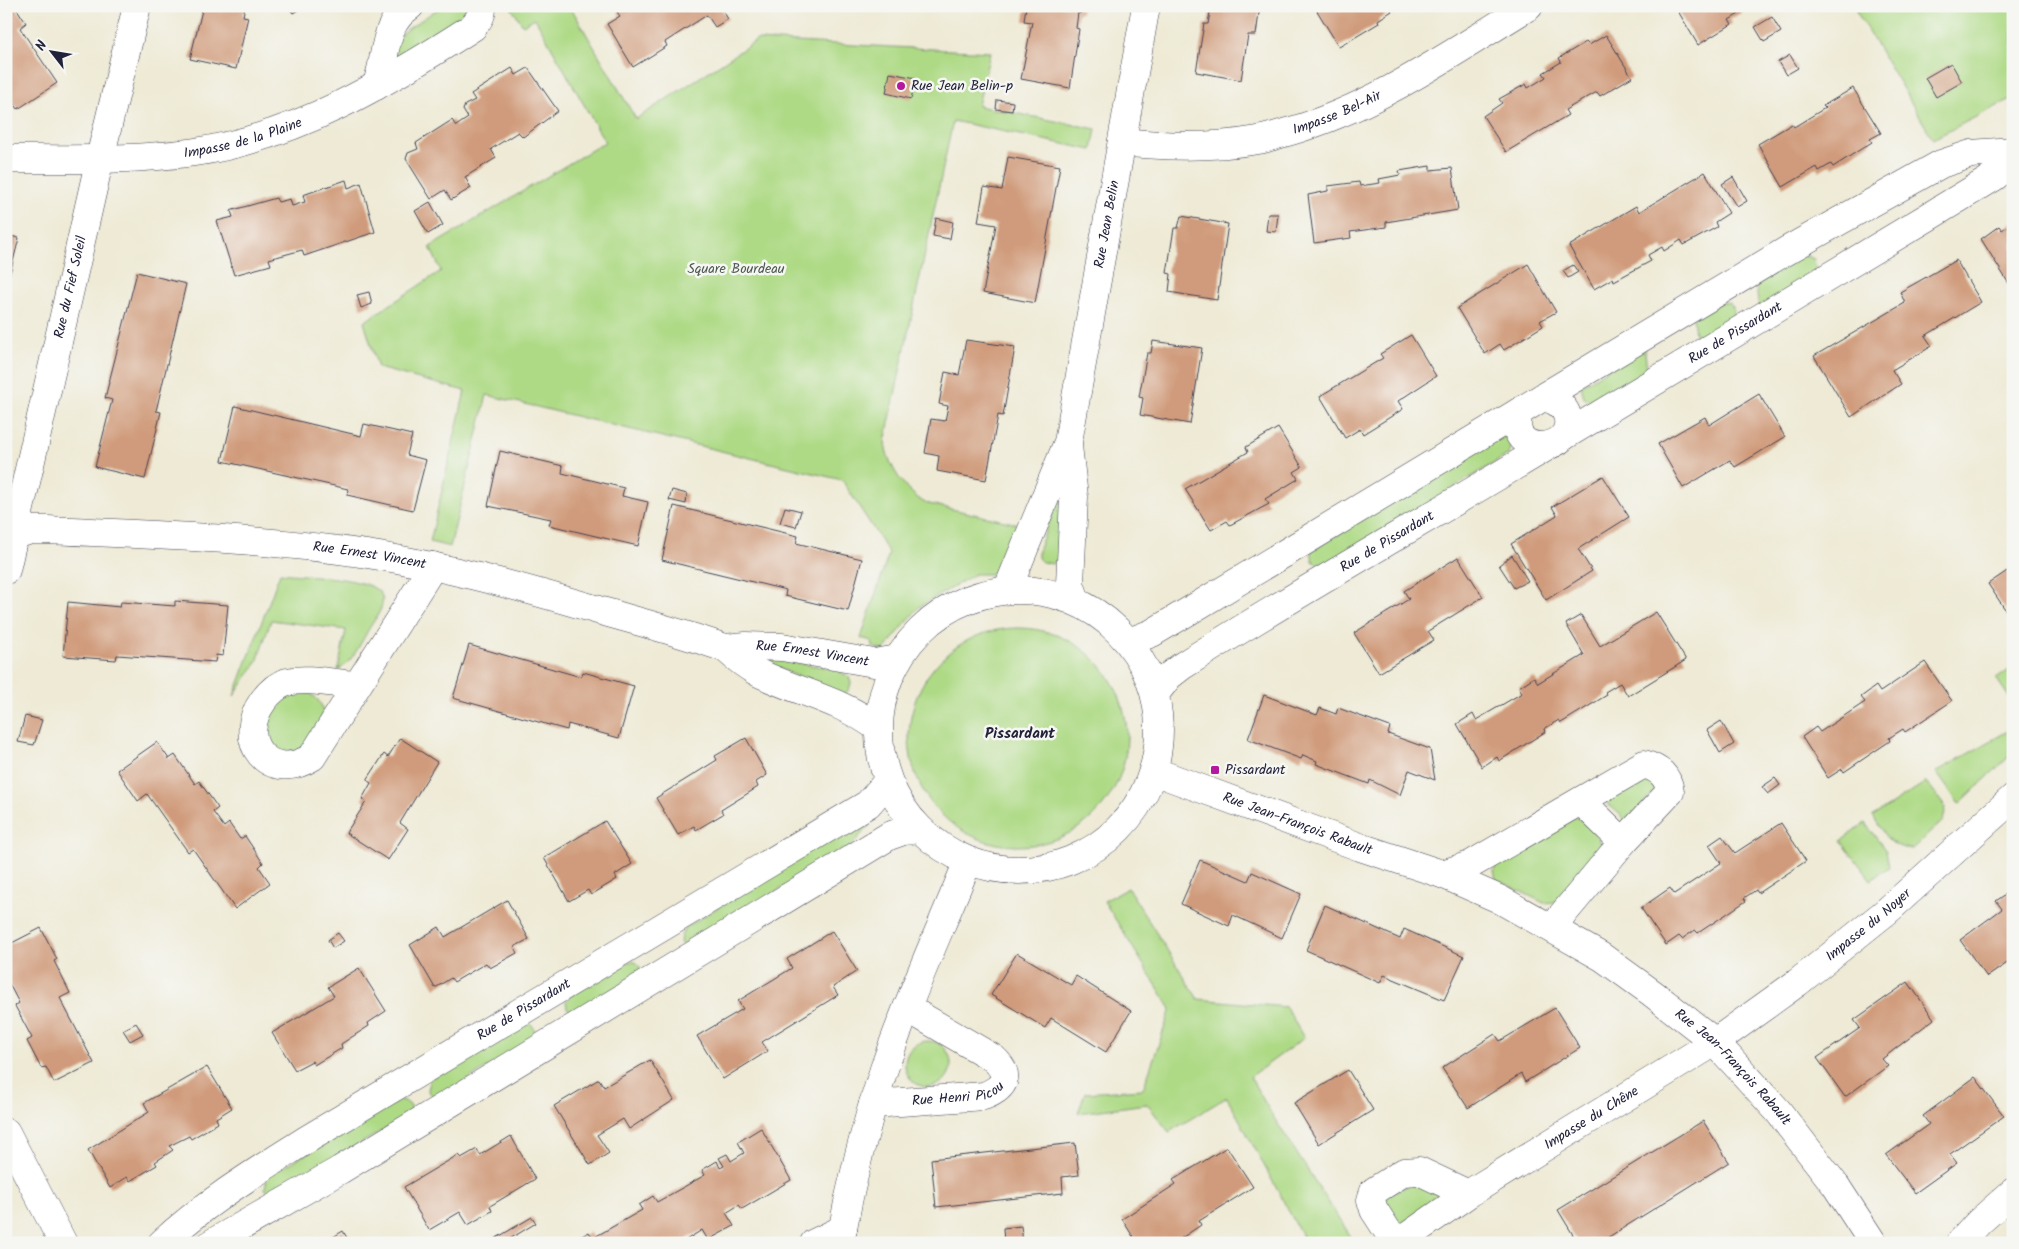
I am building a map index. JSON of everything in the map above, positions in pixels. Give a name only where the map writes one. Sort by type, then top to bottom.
[{"type":"street","name":"Rue du Fief Soleil","points":[[6,570],[10,536],[137,6]]},
{"type":"street","points":[[376,86],[381,73],[392,22],[410,6]]},
{"type":"street","name":"Impasse de la Plaine","points":[[6,159],[158,156],[196,152],[244,142],[295,125],[344,104],[376,86],[472,27],[479,19],[482,6]]},
{"type":"street","name":"Rue Jean Belin","points":[[1008,588],[1023,556],[1068,442],[1146,6]]},
{"type":"street","name":"Impasse Bel-Air","points":[[1122,142],[1164,147],[1209,146],[1259,140],[1310,126],[1375,98],[1529,6]]},
{"type":"street","points":[[1129,642],[1152,633],[1884,194],[1957,157],[2013,151]]},
{"type":"street","name":"Rue de Pissardant","points":[[1155,694],[1169,676],[1182,666],[1302,591],[1445,509],[1994,177],[2013,162]]},
{"type":"street","points":[[1884,194],[1906,230]]},
{"type":"street","points":[[1519,412],[1517,429],[1521,437],[1536,446],[1556,441],[1568,428],[1566,413],[1557,402],[1543,397]]},
{"type":"street","name":"Rue Jean Belin","points":[[1068,442],[1074,496],[1070,584],[1076,600]]},
{"type":"street","name":"Rue Ernest Vincent","points":[[10,536],[31,530],[48,530],[280,544],[368,554],[433,566],[546,594],[724,648],[758,672],[854,713],[878,728]]},
{"type":"street","points":[[1281,556],[1302,591]]},
{"type":"street","points":[[356,686],[433,566]]},
{"type":"street","points":[[1008,588],[1047,592],[1076,600],[1107,620],[1129,642],[1144,666],[1155,694],[1159,717],[1159,741],[1153,771],[1142,799],[1120,828],[1092,850],[1065,863],[1036,870],[1005,870],[968,861],[948,852],[918,829],[902,809],[888,782],[880,753],[878,728],[881,699],[898,659],[916,634],[936,616],[961,601],[1008,588]]},
{"type":"street","name":"Rue Ernest Vincent","points":[[724,648],[755,645],[782,647],[874,664],[898,659]]},
{"type":"street","points":[[1442,874],[1470,865],[1644,764],[1658,768],[1669,781],[1670,792],[1623,842],[1563,914],[1554,929]]},
{"type":"street","name":"Rue Jean-François Rabault","points":[[1153,771],[1360,847],[1442,874],[1499,899],[1554,929],[1616,967],[1715,1042],[1778,1111],[1836,1186],[1873,1243]]},
{"type":"street","name":"Rue de Pissardant","points":[[162,1243],[227,1190],[306,1140],[868,804],[888,782]]},
{"type":"street","name":"Impasse du Noyer","points":[[1715,1042],[1796,983],[1886,911],[2013,798]]},
{"type":"street","points":[[1581,801],[1623,842]]},
{"type":"street","points":[[212,1243],[340,1170],[889,836],[903,831],[918,829]]},
{"type":"street","points":[[814,1243],[842,1236],[873,1104],[908,1008],[968,861]]},
{"type":"street","name":"Rue Henri Picou","points":[[873,1104],[984,1096],[994,1092],[1003,1084],[1004,1075],[1001,1065],[993,1058],[908,1008]]},
{"type":"street","name":"Impasse du Chêne","points":[[1468,1194],[1715,1042]]},
{"type":"street","points":[[6,1132],[63,1243]]},
{"type":"street","points":[[1960,1243],[1979,1222],[2013,1192]]},
{"type":"green space","points":[[442,6],[466,6],[467,14],[398,65],[393,48],[402,33]]},
{"type":"green space","name":"Square Bourdeau","points":[[510,6],[570,6],[636,119],[757,40],[990,52],[978,106],[1096,129],[1092,150],[953,121],[885,442],[889,460],[898,477],[911,492],[925,503],[1022,525],[1001,574],[975,574],[919,607],[883,651],[873,647],[872,641],[861,638],[889,553],[842,480],[487,395],[450,547],[430,542],[465,391],[378,368],[364,322],[441,271],[430,247],[605,142],[535,18],[523,25]]},
{"type":"green space","points":[[1853,6],[2013,6],[2013,98],[1933,139]]},
{"type":"green space","points":[[1801,254],[1814,259],[1817,274],[1759,307],[1755,280]]},
{"type":"green space","points":[[1722,302],[1729,303],[1733,307],[1733,323],[1696,345],[1693,317]]},
{"type":"green space","points":[[1644,346],[1648,375],[1596,404],[1584,398],[1581,386]]},
{"type":"green space","points":[[1504,434],[1510,443],[1509,454],[1322,568],[1313,561],[1311,551]]},
{"type":"green space","points":[[1059,497],[1062,501],[1061,556],[1052,564],[1042,562],[1038,558],[1038,551]]},
{"type":"green space","points":[[280,573],[336,578],[366,584],[376,589],[382,596],[381,609],[352,657],[338,670],[346,630],[271,620],[257,662],[234,696]]},
{"type":"green space","points":[[1029,628],[1060,636],[1079,646],[1095,660],[1109,676],[1119,695],[1127,726],[1127,748],[1119,779],[1109,798],[1095,814],[1079,828],[1060,838],[1029,846],[1007,846],[976,838],[957,828],[927,798],[917,779],[911,758],[909,726],[917,695],[927,676],[957,646],[976,636],[997,630]]},
{"type":"green space","points":[[765,658],[836,669],[849,677],[851,683],[849,690],[842,696],[761,660]]},
{"type":"green space","points":[[2013,667],[2013,703],[1996,678]]},
{"type":"green space","points":[[310,693],[316,698],[322,708],[323,713],[319,723],[307,743],[301,749],[289,753],[282,751],[272,742],[270,736],[268,723],[271,713],[276,704],[286,694]]},
{"type":"green space","points":[[2013,728],[2013,753],[1959,804],[1936,772]]},
{"type":"green space","points":[[1647,773],[1662,783],[1627,821],[1606,802],[1625,784]]},
{"type":"green space","points":[[1926,782],[1946,808],[1943,821],[1912,849],[1897,846],[1884,834],[1873,816]]},
{"type":"green space","points":[[873,811],[875,818],[848,850],[683,946],[680,942],[685,928]]},
{"type":"green space","points":[[1574,817],[1584,821],[1592,828],[1598,837],[1600,848],[1555,902],[1544,903],[1496,879],[1494,871],[1497,863]]},
{"type":"green space","points":[[1865,823],[1886,851],[1889,867],[1871,880],[1841,841]]},
{"type":"green space","points":[[1128,888],[1198,999],[1286,1007],[1304,1038],[1250,1077],[1274,1118],[1355,1243],[1306,1243],[1227,1097],[1169,1132],[1147,1104],[1078,1113],[1085,1093],[1143,1089],[1171,1009],[1104,901]]},
{"type":"green space","points":[[634,961],[640,967],[639,973],[578,1012],[572,1012],[567,1008],[566,1001],[570,996],[628,962]]},
{"type":"green space","points":[[526,1023],[532,1025],[535,1030],[530,1042],[442,1095],[433,1096],[428,1091],[430,1079]]},
{"type":"green space","points":[[923,1041],[933,1041],[945,1047],[950,1055],[950,1073],[945,1081],[937,1086],[923,1087],[915,1084],[908,1077],[905,1069],[905,1059],[908,1051],[915,1044]]},
{"type":"green space","points":[[400,1100],[405,1101],[411,1106],[412,1113],[274,1195],[265,1189],[266,1182],[271,1174]]},
{"type":"green space","points":[[1416,1182],[1441,1196],[1397,1228],[1381,1204],[1388,1194]]},
{"type":"building","points":[[6,6],[15,6],[26,23],[20,28],[57,83],[18,109],[6,91]]},
{"type":"building","points":[[203,6],[245,6],[243,16],[248,17],[236,69],[190,59]]},
{"type":"building","points":[[288,6],[304,6],[293,13]]},
{"type":"building","points":[[626,6],[720,6],[728,19],[715,27],[707,15],[665,42],[667,46],[633,67],[607,24],[620,16],[617,12]]},
{"type":"building","points":[[1026,6],[1082,6],[1081,13],[1078,13],[1076,28],[1079,29],[1070,88],[1021,79],[1032,22],[1024,21]]},
{"type":"building","points":[[1211,6],[1260,6],[1256,35],[1248,35],[1241,80],[1196,72],[1204,24],[1208,24]]},
{"type":"building","points":[[1319,6],[1388,6],[1392,11],[1378,20],[1379,23],[1339,47],[1316,9]]},
{"type":"building","points":[[1675,6],[1752,6],[1729,20],[1732,24],[1698,45]]},
{"type":"building","points":[[1772,17],[1781,32],[1764,42],[1755,27]]},
{"type":"building","points":[[1606,35],[1632,77],[1600,96],[1597,92],[1565,110],[1568,115],[1506,152],[1483,116],[1502,103],[1499,99],[1526,84],[1528,88],[1546,77],[1543,73],[1561,62],[1559,58],[1586,42],[1589,45]]},
{"type":"building","points":[[1790,55],[1798,68],[1786,75],[1778,62]]},
{"type":"building","points":[[1951,63],[1962,82],[1936,97],[1925,78]]},
{"type":"building","points":[[512,68],[516,75],[528,68],[558,111],[523,137],[518,132],[491,149],[496,158],[465,177],[471,188],[451,200],[445,190],[431,199],[406,159],[408,153],[418,149],[416,143],[452,120],[456,126],[468,118],[463,110],[465,105],[475,100],[471,94]]},
{"type":"building","name":"Rue Jean Belin-p","points":[[890,73],[916,78],[911,99],[886,93]]},
{"type":"building","points":[[1853,88],[1881,133],[1870,139],[1872,142],[1833,167],[1831,164],[1819,171],[1817,167],[1783,187],[1758,144],[1792,124],[1794,127],[1825,108],[1823,106]]},
{"type":"building","points":[[997,100],[1013,102],[1012,111],[996,109]]},
{"type":"building","points":[[1008,157],[1060,166],[1035,303],[983,293],[996,225],[978,222],[984,187],[1002,190]]},
{"type":"building","points":[[1430,166],[1430,170],[1452,168],[1458,210],[1386,222],[1386,227],[1350,232],[1351,238],[1314,243],[1308,195],[1328,191],[1328,186],[1359,182],[1360,186],[1380,183],[1379,179],[1400,175],[1399,171]]},
{"type":"building","points":[[1705,172],[1729,213],[1715,222],[1717,227],[1684,245],[1681,240],[1664,251],[1662,247],[1648,255],[1651,261],[1614,281],[1613,278],[1594,289],[1569,246],[1636,206],[1639,212]]},
{"type":"building","points":[[1733,177],[1747,201],[1737,207],[1722,184]]},
{"type":"building","points":[[346,180],[348,188],[361,183],[375,232],[304,256],[302,250],[269,259],[271,265],[234,275],[217,221],[233,217],[231,211],[233,210],[276,198],[278,202],[290,199],[292,206],[305,202],[303,195]]},
{"type":"building","points":[[430,202],[443,225],[428,234],[415,211]]},
{"type":"building","points":[[1268,214],[1278,214],[1276,232],[1266,231]]},
{"type":"building","points":[[1181,216],[1228,224],[1217,300],[1169,292],[1171,274],[1167,273],[1174,228],[1178,228]]},
{"type":"building","points":[[936,218],[953,222],[950,239],[933,236]]},
{"type":"building","points":[[2013,222],[2013,286],[2011,287],[1981,239],[1999,226],[2002,230]]},
{"type":"building","points":[[6,235],[19,238],[7,285],[6,285]]},
{"type":"building","points":[[1956,260],[1981,302],[1925,336],[1932,346],[1892,370],[1901,384],[1851,417],[1814,356],[1905,303],[1900,292]]},
{"type":"building","points":[[1528,264],[1556,312],[1540,321],[1543,326],[1504,350],[1500,344],[1485,354],[1457,308]]},
{"type":"building","points":[[1573,265],[1578,272],[1568,278],[1563,271]]},
{"type":"building","points":[[137,272],[186,284],[156,411],[161,412],[145,479],[95,467],[112,400],[105,398]]},
{"type":"building","points":[[369,292],[372,304],[361,308],[357,295]]},
{"type":"building","points":[[1411,335],[1436,376],[1398,401],[1403,409],[1363,434],[1360,429],[1345,438],[1320,396],[1383,358],[1380,354]]},
{"type":"building","points":[[966,340],[1015,347],[1003,416],[998,415],[986,480],[937,471],[939,456],[925,453],[931,419],[945,421],[948,406],[939,404],[945,372],[959,375]]},
{"type":"building","points":[[1153,341],[1202,348],[1190,424],[1140,415],[1143,398],[1139,397],[1147,353],[1151,353]]},
{"type":"building","points":[[1759,394],[1785,437],[1735,467],[1730,460],[1683,488],[1658,444],[1705,417],[1709,425]]},
{"type":"building","points":[[235,406],[361,436],[364,424],[412,435],[407,455],[426,460],[413,510],[347,495],[348,489],[222,461]]},
{"type":"building","points":[[1278,428],[1302,467],[1294,472],[1298,479],[1265,499],[1269,504],[1230,525],[1227,521],[1211,530],[1185,489],[1248,452],[1246,447]]},
{"type":"building","points":[[500,451],[563,466],[562,473],[624,488],[622,496],[648,502],[638,546],[549,525],[551,519],[488,506]]},
{"type":"building","points":[[1603,476],[1629,517],[1578,549],[1592,571],[1546,600],[1511,544],[1557,515],[1552,507]]},
{"type":"building","points":[[672,490],[687,494],[686,504],[669,500]]},
{"type":"building","points":[[674,506],[798,536],[796,543],[862,559],[848,611],[785,596],[786,590],[662,560]]},
{"type":"building","points":[[785,507],[801,511],[796,527],[780,523]]},
{"type":"building","points":[[1512,555],[1528,581],[1514,588],[1499,565]]},
{"type":"building","points":[[1458,557],[1483,597],[1428,631],[1434,640],[1379,673],[1354,633],[1409,599],[1404,591]]},
{"type":"building","points":[[2013,567],[2013,621],[1988,584]]},
{"type":"building","points":[[175,601],[228,605],[223,656],[216,655],[215,662],[117,655],[116,660],[63,656],[68,602],[120,607],[121,602],[175,606]]},
{"type":"building","points":[[1656,612],[1686,660],[1628,696],[1620,683],[1605,692],[1607,695],[1561,723],[1559,720],[1544,729],[1545,732],[1499,761],[1497,757],[1482,767],[1457,724],[1473,714],[1476,720],[1522,693],[1519,687],[1534,677],[1538,683],[1584,655],[1566,624],[1581,615],[1600,646]]},
{"type":"building","points":[[469,645],[581,677],[583,672],[634,686],[619,738],[568,724],[567,730],[453,698]]},
{"type":"building","points":[[1925,662],[1952,701],[1905,732],[1903,729],[1889,738],[1890,741],[1844,772],[1842,769],[1828,778],[1802,737],[1816,727],[1820,732],[1865,702],[1861,697],[1876,686],[1880,692]]},
{"type":"building","points":[[1264,695],[1317,715],[1320,708],[1336,714],[1338,708],[1390,727],[1388,734],[1430,749],[1435,780],[1409,770],[1400,795],[1370,780],[1369,784],[1316,764],[1317,761],[1303,755],[1301,759],[1248,739]]},
{"type":"building","points":[[25,716],[42,720],[34,745],[18,742]]},
{"type":"building","points":[[1721,721],[1734,744],[1720,753],[1707,730]]},
{"type":"building","points":[[400,738],[437,762],[400,823],[408,829],[388,860],[346,833],[366,802],[362,799],[371,783],[367,780],[384,754],[388,757]]},
{"type":"building","points":[[746,738],[767,775],[756,782],[758,787],[721,810],[723,814],[696,830],[694,826],[678,835],[656,798],[717,760],[715,756]]},
{"type":"building","points":[[157,742],[169,759],[175,755],[195,784],[199,781],[218,808],[213,812],[224,827],[229,823],[240,839],[245,836],[263,863],[259,867],[270,883],[235,909],[193,849],[188,852],[147,794],[138,801],[117,770]]},
{"type":"building","points":[[1775,778],[1780,785],[1768,794],[1762,787]]},
{"type":"building","points":[[605,821],[632,864],[615,875],[617,879],[591,895],[588,890],[569,901],[544,858]]},
{"type":"building","points":[[1781,823],[1806,861],[1758,893],[1756,890],[1744,898],[1746,901],[1698,933],[1695,930],[1682,939],[1679,936],[1666,945],[1641,908],[1670,888],[1674,894],[1721,863],[1709,845],[1722,836],[1735,853]]},
{"type":"building","points":[[1200,860],[1248,881],[1252,872],[1301,894],[1282,938],[1233,915],[1229,926],[1181,904]]},
{"type":"building","points":[[2013,889],[2013,959],[1987,977],[1960,940],[2002,909],[1996,901]]},
{"type":"building","points":[[507,900],[529,939],[514,947],[517,953],[490,968],[486,963],[454,982],[451,978],[435,988],[410,945],[439,927],[445,937]]},
{"type":"building","points":[[1325,905],[1400,939],[1404,929],[1464,956],[1444,1000],[1384,975],[1380,983],[1306,950]]},
{"type":"building","points":[[41,928],[57,959],[54,961],[70,993],[60,998],[94,1063],[54,1083],[46,1067],[41,1068],[27,1041],[32,1038],[15,1006],[19,1003],[6,978],[6,946]]},
{"type":"building","points":[[832,931],[857,971],[833,987],[838,995],[762,1042],[768,1051],[723,1079],[697,1036],[743,1009],[738,1001],[792,968],[787,959]]},
{"type":"building","points":[[338,933],[344,941],[333,948],[328,940]]},
{"type":"building","points":[[1017,953],[1071,985],[1076,976],[1131,1011],[1106,1052],[1051,1018],[1045,1028],[991,995]]},
{"type":"building","points":[[359,968],[386,1011],[368,1023],[369,1026],[341,1044],[342,1048],[314,1065],[312,1061],[295,1070],[272,1033],[334,996],[328,987]]},
{"type":"building","points":[[1908,982],[1934,1019],[1882,1059],[1888,1066],[1845,1097],[1817,1058],[1860,1028],[1854,1020]]},
{"type":"building","points":[[1555,1008],[1580,1048],[1525,1082],[1521,1074],[1468,1108],[1442,1068],[1495,1034],[1500,1041]]},
{"type":"building","points":[[136,1023],[143,1034],[130,1041],[123,1030]]},
{"type":"building","points":[[650,1060],[674,1100],[629,1129],[623,1119],[597,1135],[609,1153],[590,1165],[554,1106],[599,1079],[604,1087]]},
{"type":"building","points":[[207,1067],[232,1108],[216,1118],[218,1123],[191,1139],[189,1136],[169,1146],[173,1150],[155,1162],[157,1165],[130,1181],[127,1177],[110,1188],[88,1150],[149,1112],[144,1103]]},
{"type":"building","points":[[1348,1070],[1373,1110],[1319,1144],[1294,1103]]},
{"type":"building","points":[[1975,1077],[2004,1116],[1950,1154],[1957,1163],[1915,1193],[1886,1155],[1929,1124],[1923,1116]]},
{"type":"building","points":[[1703,1121],[1729,1162],[1599,1243],[1578,1243],[1558,1210]]},
{"type":"building","points":[[761,1128],[791,1180],[742,1209],[739,1205],[726,1213],[734,1226],[708,1240],[702,1230],[681,1243],[677,1243],[675,1240],[672,1243],[577,1243],[575,1240],[589,1232],[593,1238],[642,1210],[639,1205],[653,1196],[657,1202],[705,1175],[702,1170],[717,1161],[720,1168],[724,1166],[719,1158],[727,1154],[731,1161],[744,1153],[738,1142]]},
{"type":"building","points":[[511,1136],[535,1179],[490,1206],[492,1211],[468,1225],[460,1212],[429,1230],[404,1187],[458,1155],[461,1158],[477,1149],[480,1155]]},
{"type":"building","points":[[1075,1143],[1079,1175],[1062,1177],[1063,1193],[936,1207],[931,1159]]},
{"type":"building","points":[[1227,1147],[1253,1187],[1199,1221],[1201,1225],[1174,1243],[1137,1243],[1122,1219],[1176,1184],[1173,1180]]},
{"type":"building","points":[[532,1217],[536,1223],[503,1243],[488,1243]]},
{"type":"building","points":[[1021,1226],[1023,1243],[1004,1243],[1003,1228]]},
{"type":"building","points":[[343,1231],[350,1243],[312,1243],[321,1237],[325,1242]]},
{"type":"place","name":"Rue Jean Belin-p","points":[[901,86]]},
{"type":"place","name":"Pissardant","points":[[1215,770]]},
{"type":"district","name":"Pissardant","points":[[1020,734]]}]
